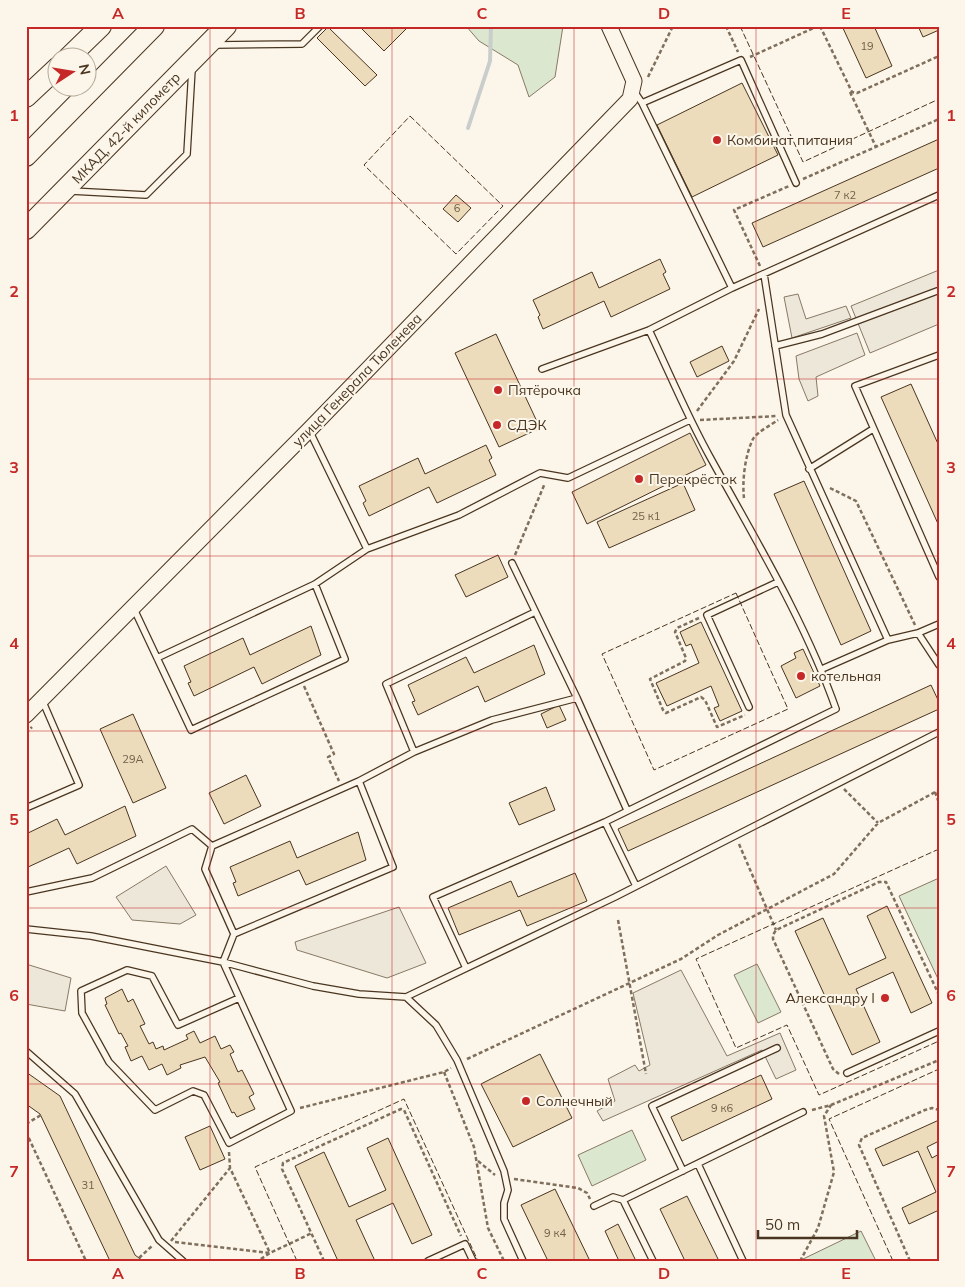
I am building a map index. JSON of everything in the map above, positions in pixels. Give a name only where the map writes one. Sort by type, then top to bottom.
[{"type":"highway","points":[[78,48],[100,26]]},
{"type":"highway","points":[[26,156],[154,26]]},
{"type":"highway","name":"МКАД, 42-й километр","points":[[26,229],[226,26]]},
{"type":"highway","points":[[26,98],[48,77]]},
{"type":"street","points":[[609,26],[634,81],[633,90]]},
{"type":"street","name":"улица Генерала Тюленева","points":[[26,715],[592,141],[630,99],[633,90]]},
{"type":"lane","points":[[207,45],[302,44],[320,26]]},
{"type":"lane","points":[[64,191],[146,195],[187,154],[192,60]]},
{"type":"lane","points":[[642,103],[741,60],[796,183]]},
{"type":"lane","points":[[633,90],[642,103],[732,288]]},
{"type":"lane","points":[[542,369],[649,330],[732,288],[939,195]]},
{"type":"lane","points":[[764,274],[786,415],[888,640]]},
{"type":"lane","points":[[775,346],[822,334],[937,291]]},
{"type":"lane","points":[[466,968],[433,897],[605,822],[836,709],[822,669],[745,519],[690,420],[649,330]]},
{"type":"lane","points":[[939,355],[855,386],[939,577]]},
{"type":"lane","points":[[157,658],[315,584],[367,549],[459,515],[540,473],[568,478],[690,420]]},
{"type":"lane","points":[[809,469],[874,429]]},
{"type":"lane","points":[[309,430],[367,549]]},
{"type":"lane","points":[[512,564],[577,698],[627,810]]},
{"type":"lane","points":[[748,707],[707,614],[778,582]]},
{"type":"lane","points":[[133,607],[191,730],[345,659],[315,584]]},
{"type":"lane","points":[[414,752],[386,684],[535,612]]},
{"type":"lane","points":[[822,669],[888,640],[918,633],[939,624]]},
{"type":"lane","points":[[918,633],[939,665]]},
{"type":"lane","points":[[239,998],[178,1025],[152,976],[127,970],[81,992],[82,1013],[109,1062],[155,1110],[193,1091],[204,1095],[229,1142],[291,1111],[223,962],[234,934],[205,869],[212,846],[342,788],[414,752],[492,720],[577,698]]},
{"type":"lane","points":[[26,808],[79,785],[42,700]]},
{"type":"lane","points":[[26,929],[91,936],[223,962],[313,986],[360,994],[406,997],[636,886],[939,732]]},
{"type":"lane","points":[[234,934],[393,867],[359,780]]},
{"type":"lane","points":[[605,822],[636,886]]},
{"type":"lane","points":[[26,892],[92,878],[192,829],[212,846]]},
{"type":"lane","points":[[406,997],[436,1025],[459,1063],[506,1180],[508,1190],[504,1203],[504,1219],[523,1261]]},
{"type":"lane","points":[[847,1074],[939,1031]]},
{"type":"lane","points":[[683,1171],[652,1106],[777,1048]]},
{"type":"lane","points":[[26,1051],[75,1094],[159,1240],[183,1261]]},
{"type":"lane","points":[[594,1206],[612,1197],[623,1200],[803,1112]]},
{"type":"lane","points":[[698,1164],[743,1261]]},
{"type":"lane","points":[[623,1200],[653,1261]]},
{"type":"lane","points":[[428,1261],[465,1244],[473,1261]]},
{"type":"path","points":[[726,26],[741,60],[819,26],[876,147]]},
{"type":"path","points":[[849,88],[857,93],[939,56]]},
{"type":"path","points":[[764,274],[734,210],[939,119]]},
{"type":"path","points":[[690,420],[734,361],[767,294]]},
{"type":"path","points":[[690,420],[786,415]]},
{"type":"path","points":[[745,519],[743,488],[753,438],[786,415]]},
{"type":"path","points":[[512,564],[545,482]]},
{"type":"path","points":[[815,482],[856,501],[918,633]]},
{"type":"path","points":[[707,614],[676,630],[675,634],[686,660],[650,678],[656,696],[665,713],[703,698],[718,727],[746,715],[749,713],[748,707]]},
{"type":"path","points":[[301,680],[334,754],[328,757],[342,788]]},
{"type":"path","points":[[837,783],[878,823]]},
{"type":"path","points":[[291,1111],[444,1072],[459,1063],[681,959],[718,935],[834,874],[878,823],[939,790]]},
{"type":"path","points":[[935,792],[939,803]]},
{"type":"path","points":[[735,835],[776,930]]},
{"type":"path","points":[[847,1074],[841,1075],[833,1069],[773,939],[776,930],[879,882],[886,882],[939,995]]},
{"type":"path","points":[[618,920],[625,950],[628,983],[646,1074]]},
{"type":"path","points":[[803,1112],[831,1106],[939,1060]]},
{"type":"path","points":[[444,1072],[474,1147],[488,1228],[504,1261]]},
{"type":"path","points":[[800,1261],[818,1228],[834,1172],[824,1116],[831,1106]]},
{"type":"path","points":[[910,1261],[859,1145],[862,1138],[925,1110],[932,1108],[939,1110]]},
{"type":"path","points":[[324,1261],[282,1169],[283,1163],[402,1109],[465,1244]]},
{"type":"path","points":[[26,1124],[40,1116]]},
{"type":"path","points":[[26,1132],[86,1261]]},
{"type":"path","points":[[229,1142],[230,1168],[270,1253]]},
{"type":"path","points":[[476,1160],[502,1180],[513,1179],[578,1188],[587,1193],[594,1206]]},
{"type":"path","points":[[170,1242],[230,1168]]},
{"type":"path","points":[[258,1261],[270,1253],[312,1233]]},
{"type":"path","points":[[139,1258],[159,1240],[270,1253]]},
{"type":"green space","points":[[466,26],[563,26],[555,77],[529,97],[518,65],[479,41]]},
{"type":"green space","points":[[939,878],[939,981],[899,896]]},
{"type":"green space","points":[[757,964],[781,1012],[758,1023],[734,975]]},
{"type":"green space","points":[[632,1130],[646,1160],[592,1186],[578,1155]]},
{"type":"green space","points":[[861,1231],[876,1261],[801,1260]]},
{"type":"shaded area","points":[[939,270],[939,324],[870,353],[851,306]]},
{"type":"shaded area","points":[[798,294],[806,319],[846,306],[851,318],[792,338],[784,297]]},
{"type":"shaded area","points":[[857,333],[865,355],[816,377],[818,396],[808,401],[799,379],[796,356]]},
{"type":"shaded area","points":[[166,866],[196,915],[180,924],[132,920],[116,897]]},
{"type":"shaded area","points":[[399,907],[426,963],[387,978],[297,950],[295,942]]},
{"type":"shaded area","points":[[26,964],[71,978],[65,1011],[26,1004]]},
{"type":"shaded area","points":[[681,970],[727,1056],[780,1033],[796,1070],[776,1079],[762,1050],[603,1121],[597,1111],[615,1101],[608,1079],[635,1065],[639,1071],[650,1065],[633,993]]},
{"type":"building","points":[[359,26],[405,26],[407,28],[384,51]]},
{"type":"building","points":[[842,26],[874,26],[892,66],[866,78]]},
{"type":"building","points":[[918,26],[939,26],[939,30],[923,37]]},
{"type":"building","points":[[328,27],[377,75],[365,86],[317,38]]},
{"type":"building","name":"Комбинат питания","points":[[742,83],[778,155],[692,197],[657,125]]},
{"type":"building","points":[[939,139],[939,168],[763,247],[752,223]]},
{"type":"building","points":[[456,195],[471,208],[458,222],[443,209]]},
{"type":"building","points":[[660,259],[666,272],[663,274],[670,289],[611,317],[604,301],[543,329],[538,317],[540,315],[533,300],[592,272],[599,288]]},
{"type":"building","name":"Пятёрочка","points":[[496,334],[540,428],[499,447],[455,353]]},
{"type":"building","points":[[722,346],[729,361],[697,377],[690,362]]},
{"type":"building","points":[[911,384],[939,446],[939,526],[881,397]]},
{"type":"building","name":"Перекрёсток","points":[[690,433],[706,465],[587,524],[572,492]]},
{"type":"building","points":[[486,445],[492,458],[489,460],[496,475],[437,503],[429,487],[369,516],[363,503],[366,501],[359,486],[418,458],[425,474]]},
{"type":"building","points":[[804,481],[871,631],[841,645],[774,494]]},
{"type":"building","points":[[683,483],[695,510],[609,548],[597,522]]},
{"type":"building","points":[[498,555],[508,577],[466,597],[455,575]]},
{"type":"building","points":[[701,622],[742,711],[720,721],[714,708],[719,706],[711,686],[667,706],[656,683],[699,663],[691,644],[686,646],[680,632]]},
{"type":"building","points":[[311,626],[321,655],[262,684],[254,667],[194,696],[188,683],[191,682],[184,666],[243,638],[250,655]]},
{"type":"building","points":[[534,645],[545,674],[485,702],[478,686],[418,715],[412,702],[415,701],[408,685],[466,657],[474,673]]},
{"type":"building","name":"котельная","points":[[803,649],[820,686],[796,698],[781,666],[796,658],[794,653]]},
{"type":"building","points":[[931,685],[939,702],[939,709],[628,851],[618,829]]},
{"type":"building","points":[[559,705],[566,720],[547,728],[541,714]]},
{"type":"building","points":[[133,714],[166,788],[133,803],[100,729]]},
{"type":"building","points":[[246,775],[261,806],[224,824],[209,793]]},
{"type":"building","points":[[546,787],[555,810],[519,825],[509,803]]},
{"type":"building","points":[[125,806],[136,836],[77,864],[69,848],[26,868],[26,834],[57,819],[65,835]]},
{"type":"building","points":[[358,832],[366,860],[306,885],[299,870],[238,896],[233,883],[236,882],[230,867],[290,841],[297,858]]},
{"type":"building","points":[[575,873],[587,901],[527,926],[520,910],[459,935],[448,908],[511,881],[518,897]]},
{"type":"building","points":[[887,906],[932,1003],[911,1013],[893,972],[856,989],[880,1042],[852,1055],[795,931],[823,918],[849,975],[886,958],[867,916]]},
{"type":"building","points":[[122,989],[128,1002],[133,999],[145,1024],[140,1026],[149,1044],[153,1042],[156,1049],[163,1046],[164,1050],[188,1039],[186,1035],[194,1031],[200,1043],[215,1036],[221,1049],[230,1045],[234,1052],[230,1054],[238,1072],[242,1070],[254,1094],[249,1097],[255,1109],[237,1117],[234,1112],[232,1113],[218,1083],[220,1082],[205,1057],[180,1065],[181,1068],[167,1075],[162,1064],[149,1070],[142,1056],[131,1061],[125,1047],[128,1046],[121,1033],[119,1034],[105,1005],[107,1004],[105,998]]},
{"type":"building","name":"Солнечный","points":[[540,1054],[572,1118],[513,1147],[481,1084]]},
{"type":"building","points":[[26,1072],[60,1096],[135,1255],[143,1261],[110,1261],[40,1114],[26,1104]]},
{"type":"building","points":[[761,1075],[772,1099],[682,1141],[671,1117]]},
{"type":"building","points":[[939,1120],[939,1141],[927,1147],[932,1158],[939,1154],[939,1210],[909,1224],[902,1208],[936,1192],[918,1151],[883,1166],[875,1149]]},
{"type":"building","points":[[210,1126],[225,1159],[200,1170],[185,1137]]},
{"type":"building","points":[[388,1138],[432,1235],[412,1244],[393,1203],[356,1220],[375,1261],[338,1261],[295,1166],[324,1152],[349,1207],[386,1190],[367,1148]]},
{"type":"building","points":[[555,1189],[590,1261],[548,1261],[521,1205]]},
{"type":"building","points":[[687,1196],[719,1261],[685,1261],[660,1209]]},
{"type":"building","points":[[618,1224],[636,1261],[619,1261],[605,1231]]},
{"type":"waterway","points":[[468,128],[490,61],[491,26]]},
{"type":"fence","points":[[740,26],[803,162],[939,99]]},
{"type":"fence","points":[[410,116],[503,206],[456,254],[364,165],[410,116]]},
{"type":"fence","points":[[736,593],[788,709],[654,770],[602,654],[736,593]]},
{"type":"fence","points":[[939,849],[696,959],[736,1048],[787,1025],[819,1095],[939,1041]]},
{"type":"fence","points":[[893,1261],[829,1119],[939,1069]]},
{"type":"fence","points":[[297,1261],[255,1167],[404,1099],[478,1261]]},
{"type":"place","name":"Комбинат питания","points":[[717,140]]},
{"type":"place","name":"Пятёрочка","points":[[498,390]]},
{"type":"place","name":"СДЭК","points":[[497,425]]},
{"type":"place","name":"Перекрёсток","points":[[639,479]]},
{"type":"place","name":"котельная","points":[[801,676]]},
{"type":"place","name":"Александру I","points":[[885,998]]},
{"type":"place","name":"Солнечный","points":[[526,1101]]}]
